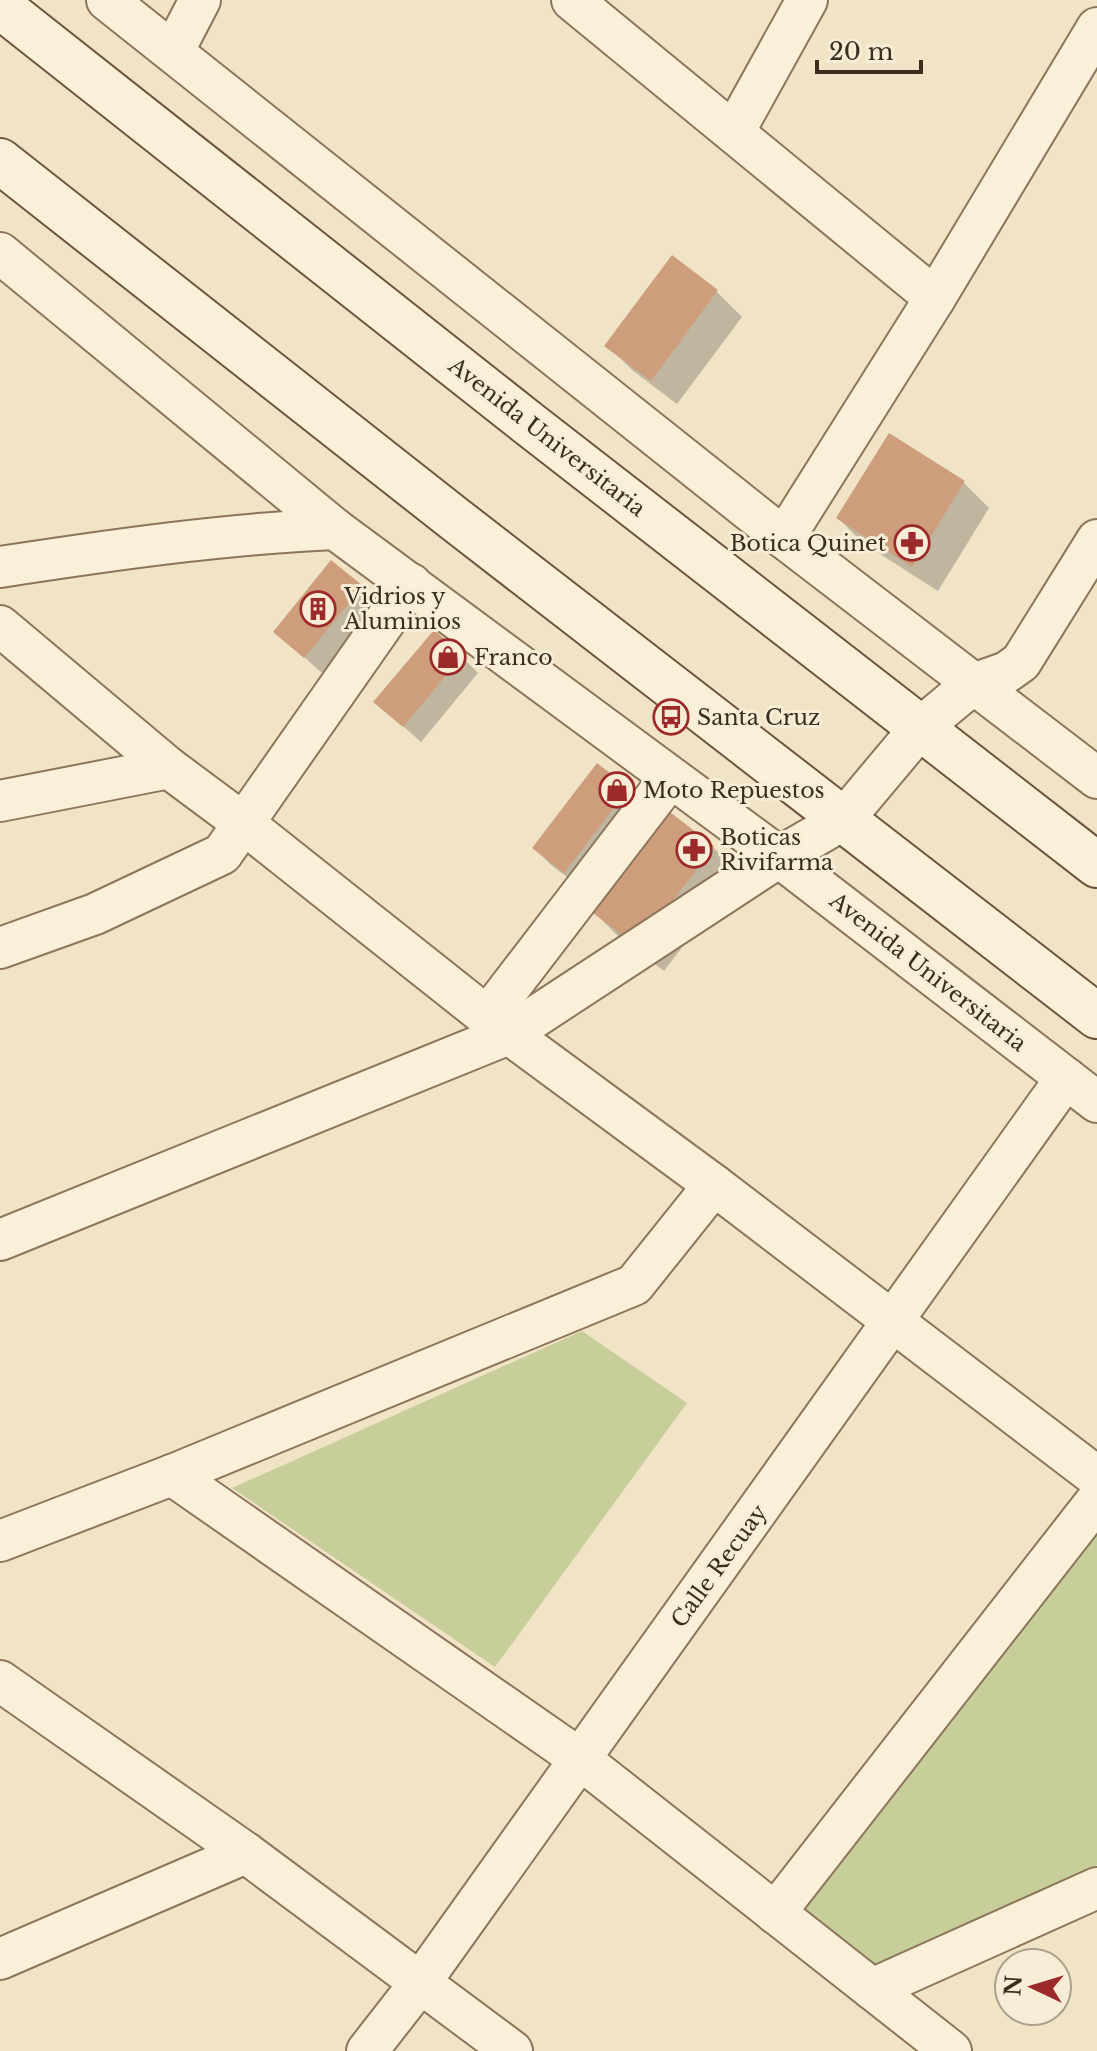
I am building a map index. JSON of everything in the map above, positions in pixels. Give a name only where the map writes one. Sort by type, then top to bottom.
[{"type":"main road","name":"Avenida Universitaria","points":[[0,6],[1097,865]]},
{"type":"main road","points":[[0,161],[1097,1016]]},
{"type":"street","points":[[107,0],[784,538],[1097,778]]},
{"type":"street","points":[[173,52],[200,0]]},
{"type":"street","points":[[572,0],[935,298]]},
{"type":"street","points":[[734,132],[807,0]]},
{"type":"street","points":[[784,538],[935,298],[1097,28]]},
{"type":"street","name":"Avenida Universitaria","points":[[0,253],[335,529],[779,857],[1082,1090]]},
{"type":"street","points":[[0,567],[262,532],[335,529]]},
{"type":"street","points":[[0,1240],[498,1026],[843,820],[920,728],[973,684],[1007,672],[1021,662],[1097,540]]},
{"type":"street","points":[[0,948],[95,914],[222,854],[411,584]]},
{"type":"street","points":[[0,626],[169,768],[498,1026],[714,1185],[1097,1477]]},
{"type":"street","points":[[0,801],[169,768]]},
{"type":"street","points":[[498,1026],[670,778]]},
{"type":"street","name":"Calle Recuay","points":[[367,2051],[420,1983],[894,1322],[1082,1090]]},
{"type":"street","points":[[0,1541],[172,1475],[634,1285],[714,1185]]},
{"type":"street","points":[[172,1475],[580,1759],[951,2051]]},
{"type":"street","points":[[775,1913],[1097,1500]]},
{"type":"street","points":[[0,1681],[246,1853],[512,2051]]},
{"type":"street","points":[[0,1959],[246,1853]]},
{"type":"street","points":[[872,1989],[1097,1888]]},
{"type":"green space","points":[[582,1331],[687,1403],[495,1667],[232,1488]]},
{"type":"green space","points":[[1097,1527],[1097,1865],[873,1967],[797,1911]]},
{"type":"building","points":[[672,255],[718,290],[651,381],[604,346]]},
{"type":"building","points":[[889,433],[965,481],[912,567],[836,518]]},
{"type":"building","name":"Vidrios y Aluminios","points":[[331,560],[363,586],[304,658],[273,632]]},
{"type":"building","points":[[434,630],[463,655],[403,727],[373,702]]},
{"type":"building","points":[[597,763],[629,788],[564,873],[532,848]]},
{"type":"building","points":[[666,809],[714,846],[638,947],[589,910]]},
{"type":"place","name":"Botica Quinet","points":[[912,543]]},
{"type":"place","name":"Vidrios y Aluminios","points":[[318,609]]},
{"type":"place","name":"Franco","points":[[448,657]]},
{"type":"place","name":"Santa Cruz","points":[[671,717]]},
{"type":"place","name":"Moto Repuestos","points":[[617,790]]},
{"type":"place","name":"Boticas Rivifarma","points":[[694,850]]}]
